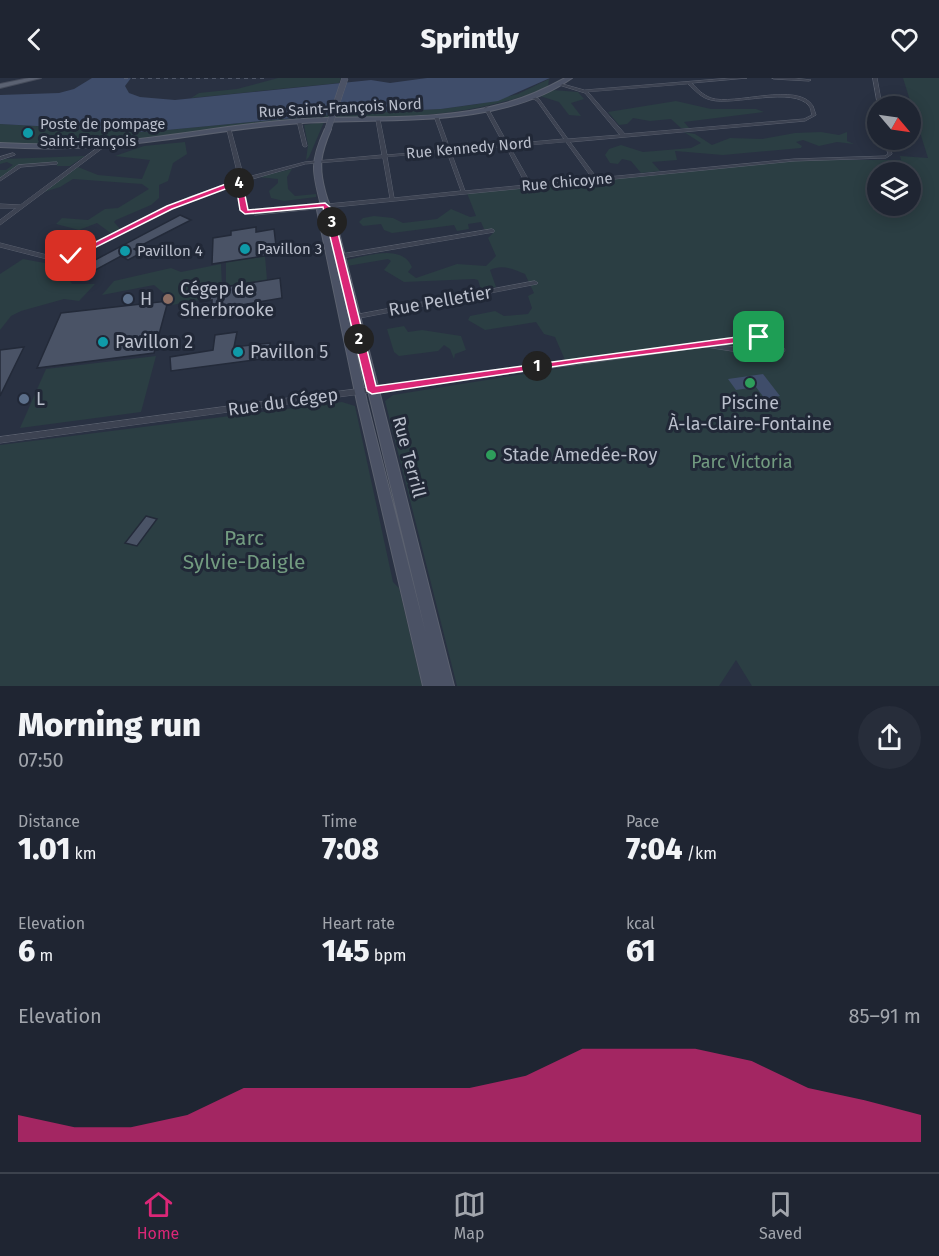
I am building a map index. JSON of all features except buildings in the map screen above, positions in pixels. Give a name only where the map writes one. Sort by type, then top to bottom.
[{"type":"main road","points":[[16,83],[33,78]]},
{"type":"main road","points":[[0,86],[38,78]]},
{"type":"street","points":[[315,162],[345,78]]},
{"type":"street","name":"Rue Saint-François Nord","points":[[0,145],[46,147],[106,144],[299,121],[378,120],[436,116],[486,108],[531,96],[569,78]]},
{"type":"street","points":[[560,84],[585,91],[745,78]]},
{"type":"street","points":[[774,78],[809,80]]},
{"type":"street","points":[[875,78],[878,96]]},
{"type":"street","name":"Rue Kennedy Nord","points":[[0,245],[47,257],[71,256],[169,208],[240,181],[315,162],[805,120],[814,116],[810,103],[804,99],[773,97],[716,101],[706,98],[688,82]]},
{"type":"street","points":[[585,91],[623,135]]},
{"type":"street","points":[[531,96],[538,100],[595,179]]},
{"type":"street","points":[[486,108],[529,185]]},
{"type":"street","points":[[436,116],[463,191]]},
{"type":"street","points":[[378,120],[392,197]]},
{"type":"street","points":[[299,121],[306,146]]},
{"type":"street","points":[[229,130],[240,181]]},
{"type":"street","points":[[0,223],[106,144]]},
{"type":"street","points":[[0,153],[46,147]]},
{"type":"street","name":"Rue Chicoyne","points":[[240,181],[243,210],[247,212],[807,158],[888,157],[887,150]]},
{"type":"street","points":[[0,159],[13,154]]},
{"type":"street","name":"Rue Terrill","points":[[315,162],[325,205],[321,210],[336,257],[431,686]]},
{"type":"street","points":[[0,180],[20,166],[55,163]]},
{"type":"street","points":[[0,206],[21,207]]},
{"type":"street","points":[[336,257],[492,231]]},
{"type":"street","name":"Rue Pelletier","points":[[349,317],[536,283]]},
{"type":"street","name":"Rue du Cégep","points":[[0,440],[366,391],[639,351],[709,345],[759,337],[776,341],[781,350],[779,353],[770,355],[709,345]]},
{"type":"street","name":"Rue Terrill","points":[[366,391],[446,686]]},
{"type":"green space","points":[[278,78],[341,78],[339,83],[191,98],[199,93],[237,89]]},
{"type":"green space","name":"Parc Victoria","points":[[903,78],[939,78],[939,686],[752,686],[736,660],[719,686],[457,686],[385,401],[393,395],[568,367],[555,337],[544,334],[536,322],[485,330],[468,320],[470,316],[495,311],[504,316],[528,314],[532,308],[528,296],[534,293],[525,274],[508,268],[494,268],[490,270],[496,287],[481,290],[478,280],[474,279],[404,282],[384,270],[391,261],[388,259],[347,266],[346,260],[392,253],[407,260],[412,267],[408,272],[416,278],[457,264],[486,266],[496,256],[488,238],[494,232],[484,229],[481,222],[468,224],[469,229],[457,231],[454,225],[392,233],[384,230],[381,224],[363,226],[359,222],[363,218],[374,216],[393,218],[403,223],[437,219],[451,209],[470,217],[476,216],[467,193],[803,160],[901,160],[900,156],[928,158],[921,136],[921,96],[909,96]]},
{"type":"green space","points":[[549,79],[548,87],[511,100],[472,109],[432,114],[379,118],[298,119],[107,142],[36,145],[0,143],[0,124],[146,132],[334,114],[441,109],[478,104],[518,94]]},
{"type":"green space","points":[[553,90],[578,92],[584,99],[571,103],[581,116],[569,115],[559,102],[540,96]]},
{"type":"green space","points":[[676,101],[711,109],[756,109],[764,112],[684,122],[689,128],[681,128],[671,119],[650,121],[633,118],[627,124],[619,125],[608,112]]},
{"type":"green space","points":[[324,122],[306,160],[308,145],[304,125]]},
{"type":"green space","points":[[684,132],[695,134],[712,145],[730,138],[762,139],[795,133],[821,132],[839,135],[847,132],[847,141],[854,144],[837,142],[819,146],[803,140],[796,142],[802,146],[801,148],[723,155],[675,151],[677,160],[652,162],[660,171],[641,173],[631,161],[622,159],[618,164],[610,163],[605,155],[609,149],[621,145],[643,152],[691,148],[701,143]]},
{"type":"green space","points":[[185,142],[187,154],[173,163],[168,181],[159,185],[159,198],[151,205],[116,220],[114,222],[120,229],[112,234],[97,223],[79,230],[56,224],[62,218],[88,220],[105,209],[118,208],[149,189],[142,184],[73,179],[60,187],[44,192],[78,167],[98,175],[142,179],[150,160],[115,156],[144,146]]},
{"type":"green space","points":[[85,156],[70,166],[57,166],[57,162],[20,165],[0,178],[0,170],[6,170],[13,165],[7,162],[0,164],[0,161],[4,159]]},
{"type":"green space","points":[[292,169],[287,177],[288,189],[295,196],[316,194],[316,197],[284,201],[271,198],[269,191],[278,183],[278,179],[258,177]]},
{"type":"green space","points":[[265,256],[267,280],[226,287],[226,262]]},
{"type":"green space","points":[[23,259],[61,266],[72,284],[95,284],[79,301],[64,299],[21,311],[11,316],[0,330],[0,274]]},
{"type":"green space","points":[[221,264],[222,286],[206,288],[200,300],[166,306],[167,301],[161,302],[166,295],[154,285],[102,295],[114,281],[171,268],[181,272]]},
{"type":"green space","points":[[404,326],[408,332],[422,330],[461,336],[466,350],[455,354],[454,359],[450,349],[444,345],[438,351],[399,356],[394,352],[387,329]]},
{"type":"green space","points":[[156,356],[141,412],[20,428],[46,369]]},
{"type":"green space","name":"Parc Sylvie-Daigle","points":[[342,402],[355,406],[393,582],[399,588],[422,686],[0,686],[0,445]]},
{"type":"water","points":[[92,78],[131,78],[125,86],[129,93],[140,97],[175,100],[371,80],[390,83],[427,78],[550,78],[498,101],[441,109],[334,114],[146,132],[0,124],[0,95],[59,93],[74,89]]},
{"type":"water","name":"Piscine À-la-Claire-Fontaine","points":[[763,374],[780,396],[765,399],[756,387],[736,390],[728,379]]},
{"type":"railway","points":[[124,78],[266,78]]},
{"type":"place","name":"Poste de pompage Saint-François","points":[[28,133]]},
{"type":"place","name":"Pavillon 3","points":[[245,249]]},
{"type":"place","name":"Pavillon 4","points":[[125,251]]},
{"type":"place","name":"H","points":[[128,299]]},
{"type":"place","name":"Cégep de Sherbrooke","points":[[168,299]]},
{"type":"place","name":"Pavillon 2","points":[[103,342]]},
{"type":"place","name":"Pavillon 5","points":[[238,352]]},
{"type":"place","name":"Piscine À-la-Claire-Fontaine","points":[[750,383]]},
{"type":"place","name":"L","points":[[24,399]]},
{"type":"place","name":"Stade Amedée-Roy","points":[[491,455]]},
{"type":"route","points":[[71,256],[84,252],[191,198],[239,181],[243,210],[247,212],[325,205],[329,209],[372,391],[578,360],[759,337]]}]
